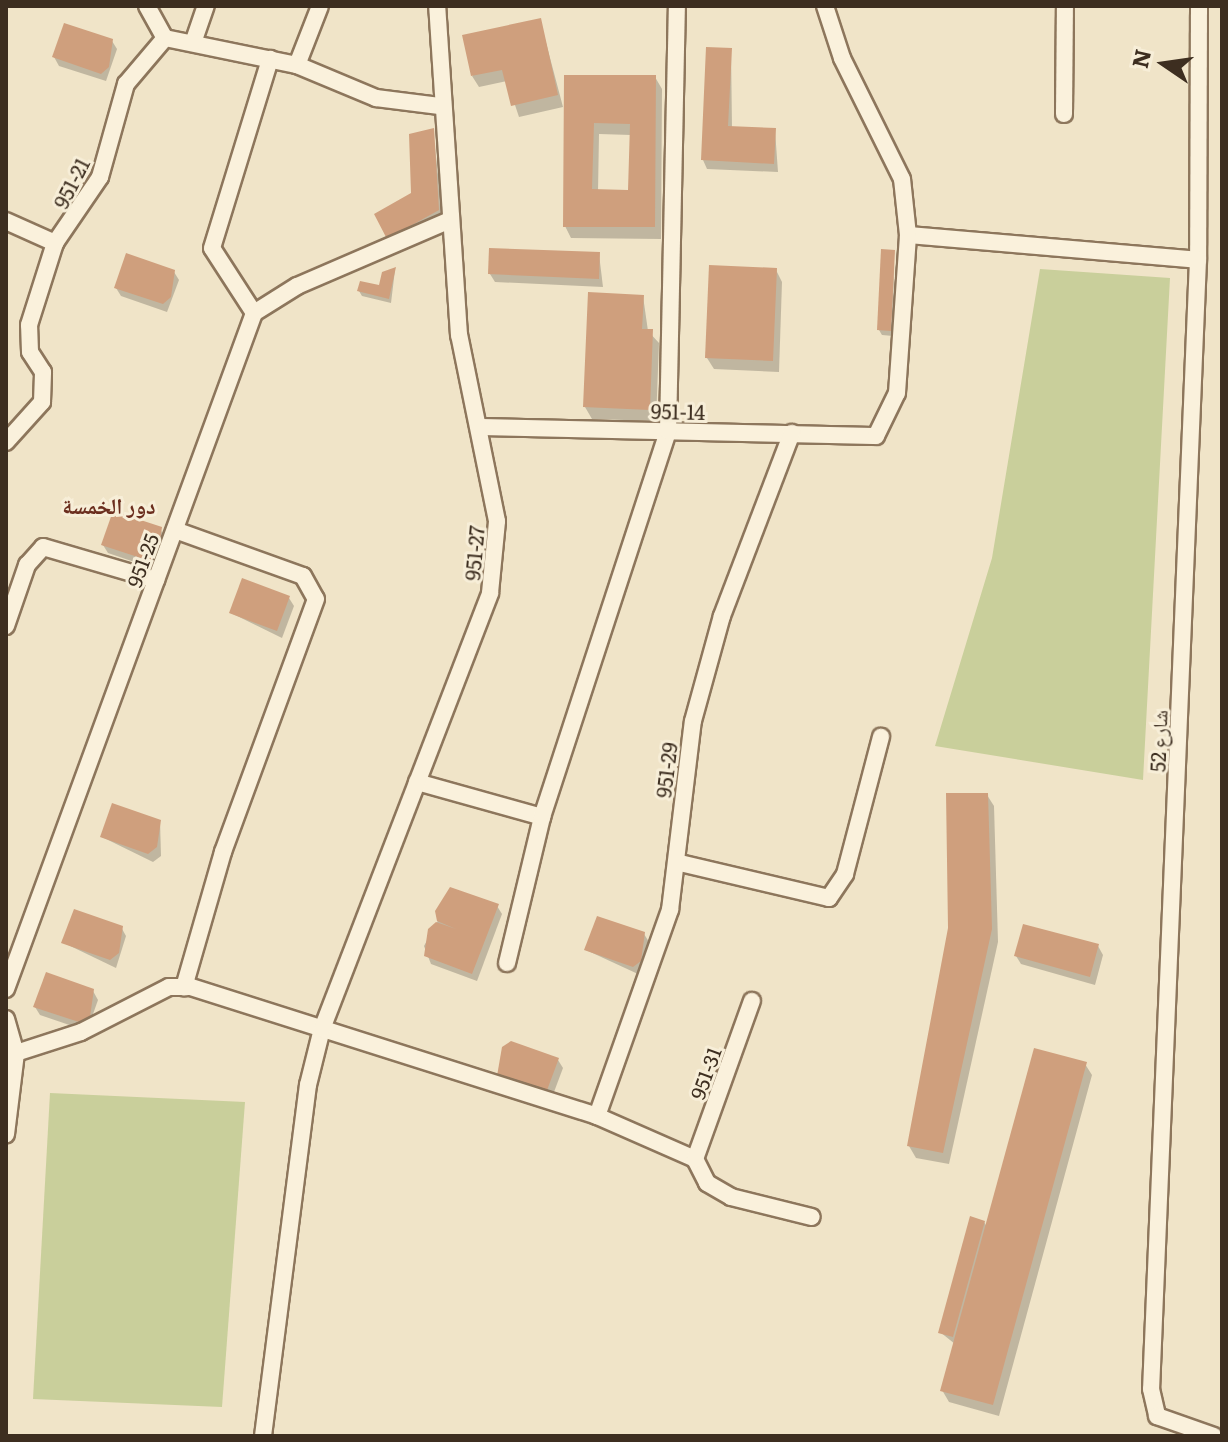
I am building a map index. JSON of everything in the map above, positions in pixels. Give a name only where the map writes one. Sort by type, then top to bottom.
[{"type":"street","points":[[147,6],[165,38],[297,65],[376,98],[439,106]]},
{"type":"street","points":[[193,43],[206,6]]},
{"type":"street","points":[[297,65],[320,6]]},
{"type":"street","name":"951-27","points":[[263,1436],[308,1085],[322,1029],[490,593],[497,521],[479,427],[465,384],[439,106],[437,6]]},
{"type":"street","points":[[507,963],[542,817],[668,431],[677,6]]},
{"type":"street","points":[[825,6],[842,58],[902,179],[908,235],[1198,260]]},
{"type":"street","points":[[1064,114],[1065,6]]},
{"type":"street","name":"شارع 52","points":[[1199,6],[1198,260],[1151,1389],[1157,1416],[1214,1436]]},
{"type":"street","name":"951-21","points":[[6,442],[42,402],[43,372],[30,352],[29,325],[55,243],[100,177],[126,84],[165,38]]},
{"type":"street","points":[[270,59],[212,248],[254,313],[297,286],[450,220]]},
{"type":"street","points":[[6,221],[55,243]]},
{"type":"street","name":"951-14","points":[[479,427],[876,436],[897,393],[908,235]]},
{"type":"street","name":"951-25","points":[[6,989],[254,313]]},
{"type":"street","name":"951-29","points":[[597,1116],[680,863],[693,721],[722,616],[792,433]]},
{"type":"street","points":[[175,530],[303,576],[316,599],[223,852],[184,987]]},
{"type":"street","points":[[6,626],[27,565],[43,547],[156,580]]},
{"type":"street","points":[[680,863],[829,898],[845,874],[881,737]]},
{"type":"street","points":[[417,782],[542,817]]},
{"type":"street","points":[[16,1053],[184,987],[597,1116],[695,1159],[707,1183],[731,1197],[812,1217]]},
{"type":"street","name":"951-31","points":[[695,1159],[752,1001]]},
{"type":"street","points":[[6,1134],[16,1053],[8,1028]]},
{"type":"green space","points":[[1040,269],[1170,278],[1143,780],[935,746],[992,558]]},
{"type":"green space","points":[[50,1093],[245,1102],[222,1407],[33,1399]]},
{"type":"building","points":[[541,18],[558,95],[511,106],[502,70],[471,76],[462,35]]},
{"type":"building","points":[[64,23],[113,39],[109,67],[101,74],[52,57]]},
{"type":"building","points":[[706,47],[732,48],[728,126],[776,128],[774,164],[701,160]]},
{"type":"building","points":[[564,75],[656,75],[655,227],[563,227]],"holes":[[[594,123],[630,124],[628,190],[592,189]]]},
{"type":"building","points":[[434,128],[439,210],[387,239],[374,214],[411,193],[409,134]]},
{"type":"building","points":[[489,248],[600,252],[599,279],[488,274]]},
{"type":"building","points":[[881,249],[895,250],[891,331],[877,330]]},
{"type":"building","points":[[126,253],[175,270],[171,297],[163,304],[114,288]]},
{"type":"building","points":[[709,265],[777,268],[773,361],[705,358]]},
{"type":"building","points":[[396,267],[389,299],[357,291],[360,281],[379,285],[382,272]]},
{"type":"building","points":[[588,292],[644,295],[642,329],[653,329],[650,410],[583,407]]},
{"type":"building","points":[[113,511],[162,527],[158,555],[150,561],[101,545]]},
{"type":"building","points":[[242,578],[290,596],[277,631],[229,613]]},
{"type":"building","points":[[946,793],[988,793],[992,929],[943,1153],[907,1146],[948,928]]},
{"type":"building","points":[[112,803],[161,820],[157,847],[148,854],[100,837]]},
{"type":"building","points":[[450,887],[499,904],[472,974],[424,956],[428,929],[436,922],[456,929],[437,921],[435,911]]},
{"type":"building","points":[[74,909],[123,926],[119,953],[110,960],[61,943]]},
{"type":"building","points":[[597,916],[645,932],[641,961],[633,967],[584,950]]},
{"type":"building","points":[[1023,924],[1099,944],[1090,977],[1014,956]]},
{"type":"building","points":[[46,972],[94,989],[90,1017],[82,1023],[33,1007]]},
{"type":"building","points":[[511,1041],[559,1058],[546,1093],[497,1076],[502,1047]]},
{"type":"building","points":[[1034,1048],[1087,1062],[993,1405],[940,1391]]},
{"type":"building","points":[[970,1216],[985,1221],[953,1337],[938,1333]]},
{"type":"district","name":"دور الخمسة","points":[[109,505]]}]
